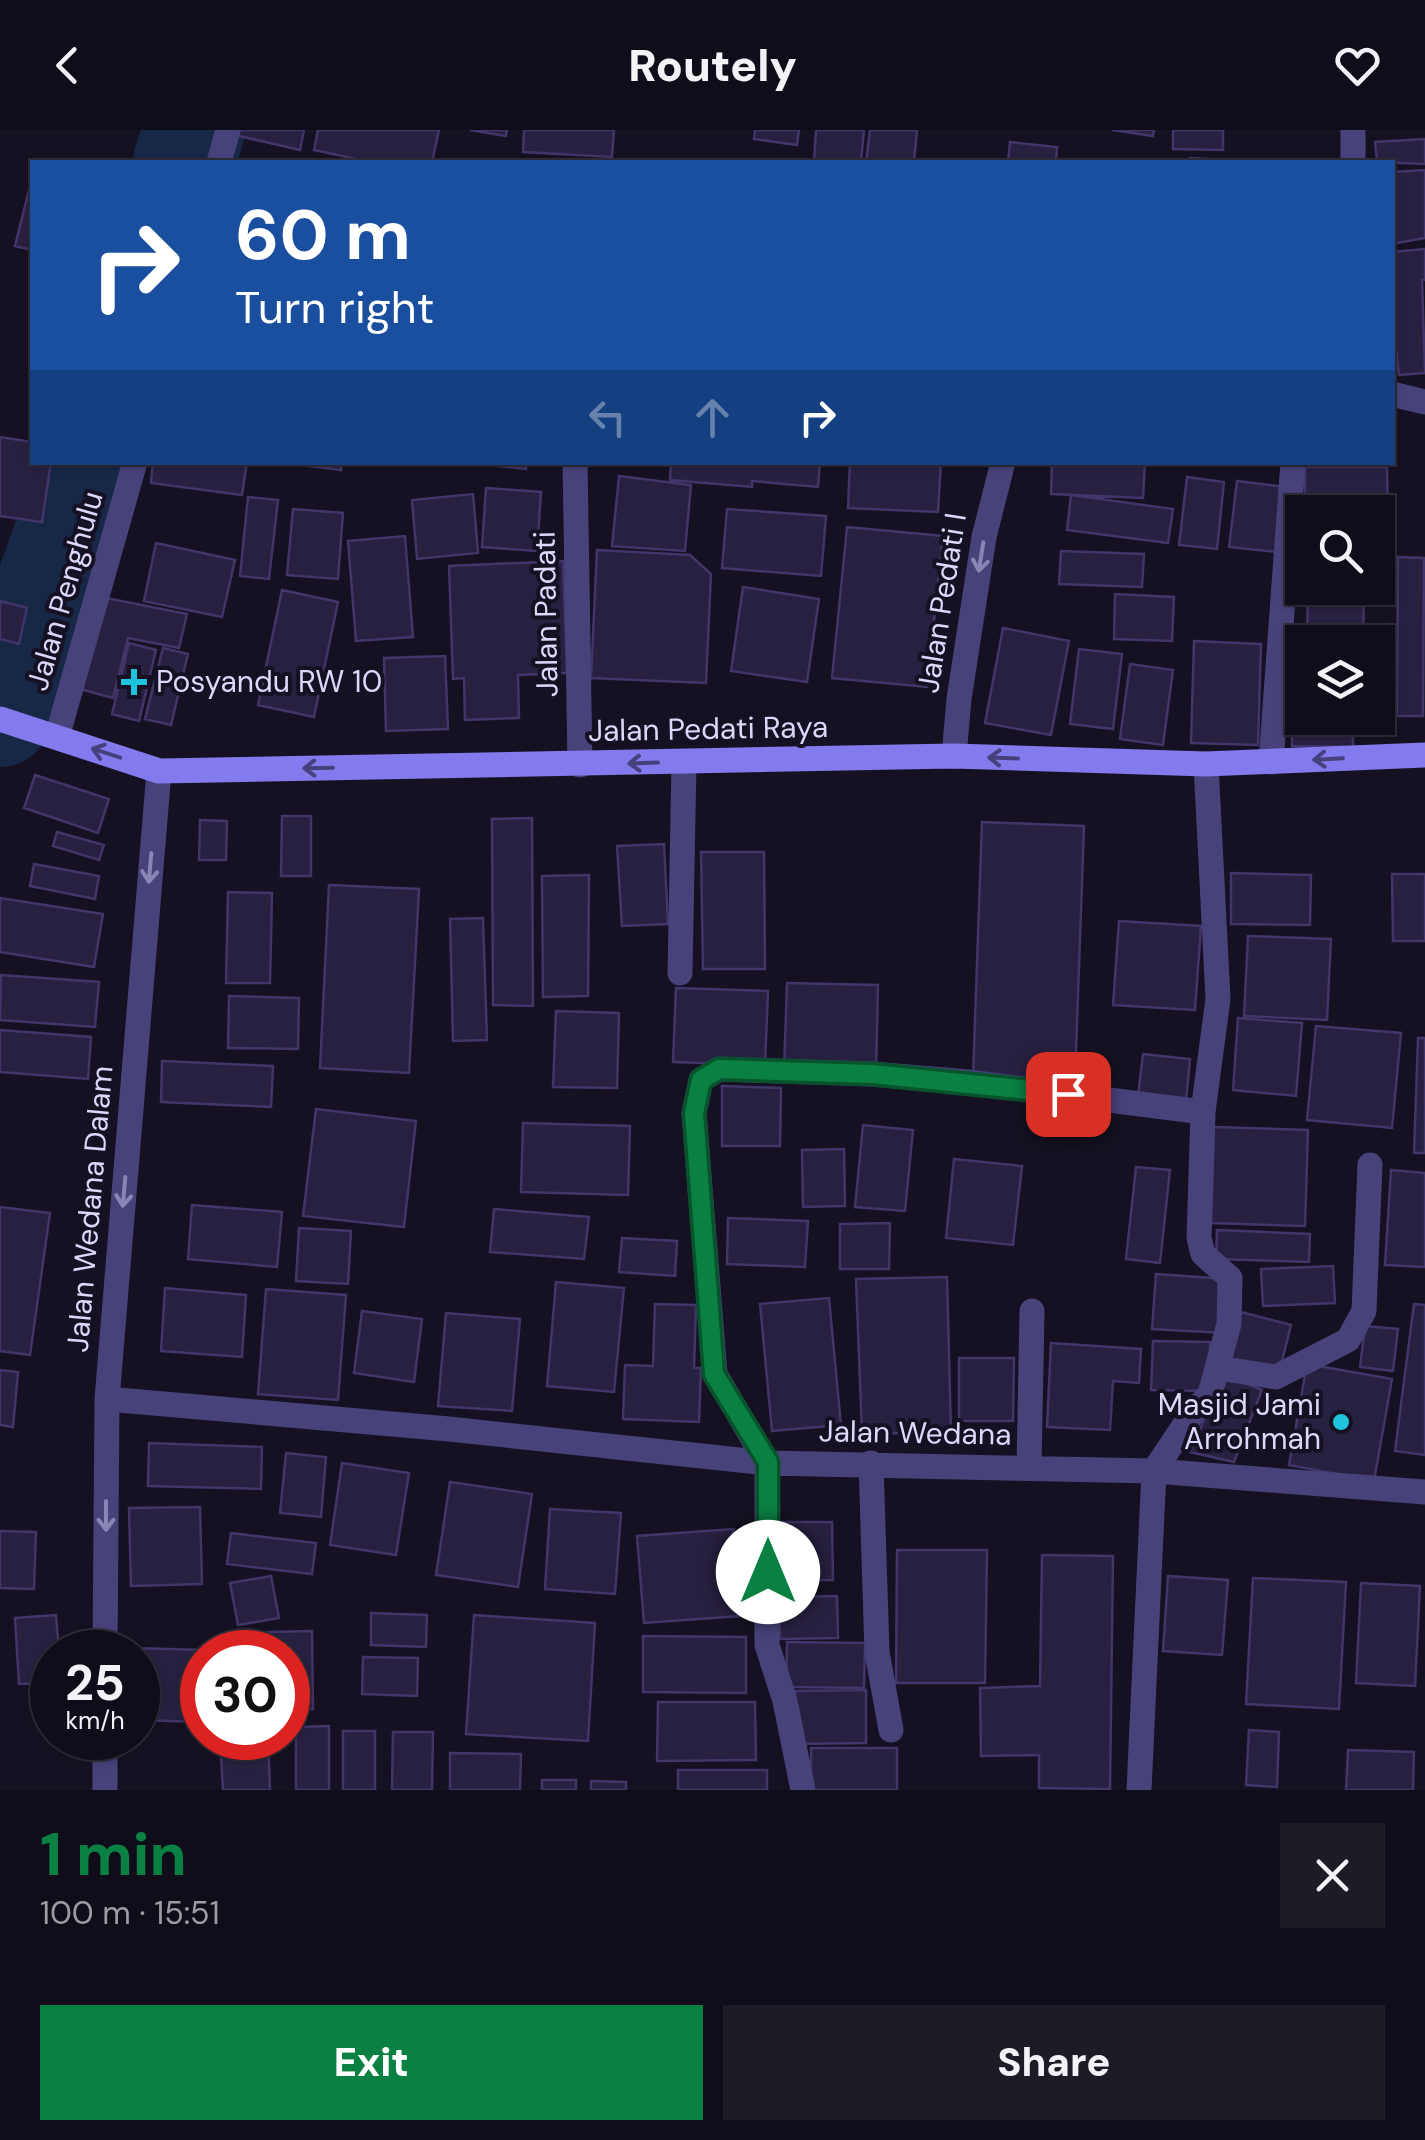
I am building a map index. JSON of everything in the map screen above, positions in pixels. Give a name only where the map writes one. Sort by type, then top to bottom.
[{"type":"street","points":[[220,160],[228,130]]},
{"type":"street","points":[[1353,130],[1353,160]]},
{"type":"street","points":[[1395,395],[1425,402]]},
{"type":"street","name":"Jalan Penghulu","points":[[55,737],[133,465]]},
{"type":"street","name":"Jalan Padati","points":[[576,465],[580,764]]},
{"type":"street","name":"Jalan Pedati I","points":[[954,756],[984,536],[1002,465]]},
{"type":"street","points":[[1271,762],[1293,465]]},
{"type":"street","name":"Jalan Pedati Raya","points":[[0,719],[158,771],[954,756],[1206,764],[1425,755]]},
{"type":"street","points":[[680,973],[684,762]]},
{"type":"street","points":[[1139,1790],[1154,1472],[1194,1411],[1210,1394],[1229,1324],[1232,1292],[1230,1278],[1204,1254],[1199,1238],[1203,1112],[1218,999],[1206,764]]},
{"type":"street","name":"Jalan Wedana Dalam","points":[[106,1630],[107,1398],[158,771]]},
{"type":"street","points":[[803,1790],[785,1701],[767,1645],[768,1462],[714,1374],[694,1113],[701,1080],[719,1069],[872,1074],[968,1082],[1203,1112]]},
{"type":"street","points":[[1218,1368],[1276,1377],[1348,1340],[1357,1328],[1364,1311],[1370,1165]]},
{"type":"street","points":[[1029,1468],[1032,1311]]},
{"type":"street","name":"Jalan Wedana","points":[[107,1398],[768,1462],[1154,1472],[1425,1492]]},
{"type":"street","points":[[871,1463],[876,1652],[892,1730]]},
{"type":"street","points":[[105,1760],[105,1790]]},
{"type":"building","points":[[236,130],[304,130],[300,150],[235,135]]},
{"type":"building","points":[[318,130],[439,130],[432,160],[361,160],[314,150]]},
{"type":"building","points":[[470,130],[507,130],[506,136]]},
{"type":"building","points":[[524,130],[614,130],[612,157],[523,152]]},
{"type":"building","points":[[755,130],[799,130],[797,145],[754,139]]},
{"type":"building","points":[[816,130],[864,130],[861,160],[814,160]]},
{"type":"building","points":[[870,130],[917,130],[914,160],[866,160]]},
{"type":"building","points":[[1112,130],[1154,130],[1153,136]]},
{"type":"building","points":[[1173,130],[1223,130],[1223,150],[1173,149]]},
{"type":"building","points":[[1425,139],[1425,164],[1377,160],[1375,142]]},
{"type":"building","points":[[1010,142],[1057,147],[1056,160],[1008,160]]},
{"type":"building","points":[[1425,170],[1425,238],[1395,243],[1395,172]]},
{"type":"building","points":[[30,186],[30,250],[15,246]]},
{"type":"building","points":[[1425,249],[1425,373],[1399,375],[1395,252]]},
{"type":"building","points":[[0,437],[30,442],[30,465],[51,465],[42,522],[0,516]]},
{"type":"building","points":[[153,465],[247,465],[242,495],[151,483]]},
{"type":"building","points":[[302,465],[341,465],[341,470]]},
{"type":"building","points":[[489,465],[526,465],[526,469]]},
{"type":"building","points":[[671,465],[820,465],[818,487],[752,481],[752,487],[670,480]]},
{"type":"building","points":[[850,465],[941,465],[938,512],[848,508]]},
{"type":"building","points":[[1052,465],[1145,465],[1143,498],[1051,494]]},
{"type":"building","points":[[1305,467],[1387,467],[1388,495],[1305,495]]},
{"type":"building","points":[[619,476],[691,485],[685,551],[612,546]]},
{"type":"building","points":[[1187,477],[1224,482],[1217,549],[1179,545]]},
{"type":"building","points":[[1237,481],[1286,487],[1278,552],[1229,547]]},
{"type":"building","points":[[486,488],[541,492],[537,551],[482,547]]},
{"type":"building","points":[[473,494],[478,553],[417,559],[412,500]]},
{"type":"building","points":[[1071,495],[1173,509],[1168,543],[1067,530]]},
{"type":"building","points":[[248,497],[278,500],[269,579],[240,576]]},
{"type":"building","points":[[293,509],[343,513],[338,579],[287,575]]},
{"type":"building","points":[[727,509],[826,516],[821,576],[722,568]]},
{"type":"building","points":[[847,527],[943,536],[927,687],[832,678]]},
{"type":"building","points":[[405,536],[413,637],[356,641],[348,541]]},
{"type":"building","points":[[156,543],[235,560],[222,617],[144,601]]},
{"type":"building","points":[[597,550],[690,555],[711,574],[706,683],[591,678]]},
{"type":"building","points":[[1061,551],[1144,554],[1142,587],[1059,584]]},
{"type":"building","points":[[1398,557],[1424,558],[1423,716],[1397,716]]},
{"type":"building","points":[[563,561],[567,673],[518,675],[519,718],[465,720],[464,678],[453,679],[449,566]]},
{"type":"building","points":[[743,587],[819,599],[807,682],[731,671]]},
{"type":"building","points":[[282,590],[338,602],[314,717],[258,705]]},
{"type":"building","points":[[1115,594],[1174,597],[1172,641],[1114,639]]},
{"type":"building","points":[[101,597],[187,614],[179,648],[128,638],[113,698],[80,689]]},
{"type":"building","points":[[0,601],[27,608],[19,644],[0,639]]},
{"type":"building","points":[[1308,605],[1364,605],[1363,625],[1307,625]]},
{"type":"building","points":[[1003,628],[1069,641],[1051,735],[985,723]]},
{"type":"building","points":[[1194,641],[1261,644],[1258,745],[1191,743]]},
{"type":"building","name":"Posyandu RW 10","points":[[129,643],[156,650],[139,721],[112,714]]},
{"type":"building","points":[[163,648],[188,654],[171,725],[145,719]]},
{"type":"building","points":[[1079,649],[1122,654],[1113,729],[1070,724]]},
{"type":"building","points":[[445,656],[448,729],[386,731],[384,658]]},
{"type":"building","points":[[1130,664],[1173,670],[1163,745],[1120,739]]},
{"type":"building","points":[[1292,735],[1353,735],[1353,747],[1292,746]]},
{"type":"building","points":[[35,775],[109,799],[98,833],[24,808]]},
{"type":"building","points":[[282,816],[311,816],[311,876],[281,876]]},
{"type":"building","points":[[532,818],[533,1006],[493,1005],[492,819]]},
{"type":"building","points":[[200,820],[227,821],[226,860],[199,860]]},
{"type":"building","points":[[982,822],[1084,826],[1075,1080],[973,1077]]},
{"type":"building","points":[[57,832],[104,845],[99,860],[53,846]]},
{"type":"building","points":[[664,844],[668,924],[622,926],[617,846]]},
{"type":"building","points":[[701,852],[764,852],[765,969],[703,969]]},
{"type":"building","points":[[34,864],[99,876],[95,899],[30,886]]},
{"type":"building","points":[[1231,873],[1311,875],[1310,925],[1231,924]]},
{"type":"building","points":[[1392,874],[1425,874],[1425,941],[1393,941]]},
{"type":"building","points":[[589,875],[588,996],[543,997],[542,876]]},
{"type":"building","points":[[329,885],[419,889],[409,1073],[320,1068]]},
{"type":"building","points":[[228,892],[272,893],[270,983],[226,983]]},
{"type":"building","points":[[0,898],[103,914],[94,967],[0,952]]},
{"type":"building","points":[[483,918],[487,1040],[453,1041],[450,919]]},
{"type":"building","points":[[1119,921],[1201,926],[1195,1010],[1113,1005]]},
{"type":"building","points":[[1248,936],[1331,939],[1327,1020],[1244,1016]]},
{"type":"building","points":[[1,975],[99,982],[95,1027],[0,1020]]},
{"type":"building","points":[[787,983],[878,985],[876,1072],[784,1070]]},
{"type":"building","points":[[676,988],[768,991],[765,1065],[673,1062]]},
{"type":"building","points":[[229,996],[299,998],[298,1049],[228,1048]]},
{"type":"building","points":[[556,1011],[619,1013],[617,1088],[553,1087]]},
{"type":"building","points":[[1238,1018],[1302,1023],[1296,1096],[1233,1090]]},
{"type":"building","points":[[1316,1026],[1401,1033],[1392,1128],[1307,1120]]},
{"type":"building","points":[[0,1030],[91,1037],[88,1079],[0,1072]]},
{"type":"building","points":[[1418,1038],[1425,1038],[1425,1153],[1414,1153]]},
{"type":"building","points":[[1143,1054],[1190,1059],[1186,1101],[1138,1096]]},
{"type":"building","points":[[162,1061],[273,1066],[271,1107],[161,1102]]},
{"type":"building","points":[[722,1086],[781,1088],[780,1146],[722,1146]]},
{"type":"building","points":[[316,1109],[416,1121],[404,1227],[303,1216]]},
{"type":"building","points":[[523,1123],[630,1126],[628,1195],[521,1192]]},
{"type":"building","points":[[863,1125],[913,1130],[905,1211],[855,1207]]},
{"type":"building","points":[[1214,1127],[1308,1130],[1305,1226],[1211,1223]]},
{"type":"building","points":[[844,1149],[845,1206],[803,1207],[802,1150]]},
{"type":"building","points":[[954,1159],[1022,1166],[1013,1245],[946,1238]]},
{"type":"building","points":[[1136,1167],[1170,1170],[1160,1263],[1126,1259]]},
{"type":"building","points":[[1391,1170],[1425,1173],[1425,1267],[1385,1265]]},
{"type":"building","points":[[192,1205],[282,1212],[277,1267],[188,1259]]},
{"type":"building","points":[[0,1207],[50,1213],[30,1355],[0,1351]]},
{"type":"building","points":[[494,1209],[589,1217],[584,1259],[490,1252]]},
{"type":"building","points":[[728,1218],[808,1221],[805,1267],[727,1264]]},
{"type":"building","points":[[890,1223],[889,1269],[840,1269],[840,1224]]},
{"type":"building","points":[[299,1228],[351,1231],[348,1284],[296,1281]]},
{"type":"building","points":[[1217,1230],[1310,1234],[1309,1262],[1216,1259]]},
{"type":"building","points":[[622,1238],[677,1241],[675,1276],[619,1272]]},
{"type":"building","points":[[1333,1266],[1335,1303],[1263,1306],[1261,1269]]},
{"type":"building","points":[[1156,1274],[1227,1279],[1223,1333],[1152,1329]]},
{"type":"building","points":[[947,1277],[951,1432],[862,1434],[856,1279]]},
{"type":"building","points":[[556,1282],[624,1288],[614,1392],[547,1386]]},
{"type":"building","points":[[165,1288],[246,1295],[242,1357],[161,1351]]},
{"type":"building","points":[[266,1289],[346,1295],[338,1400],[258,1394]]},
{"type":"building","points":[[829,1298],[841,1425],[772,1431],[760,1304]]},
{"type":"building","points":[[655,1304],[696,1305],[694,1368],[701,1368],[699,1422],[623,1419],[625,1365],[653,1366]]},
{"type":"building","points":[[1414,1304],[1425,1305],[1425,1455],[1395,1451]]},
{"type":"building","points":[[362,1311],[422,1319],[414,1382],[354,1373]]},
{"type":"building","points":[[1241,1312],[1291,1325],[1279,1373],[1228,1360]]},
{"type":"building","points":[[446,1313],[520,1319],[512,1411],[438,1406]]},
{"type":"building","points":[[1365,1326],[1398,1329],[1393,1371],[1360,1367]]},
{"type":"building","points":[[1153,1341],[1210,1342],[1209,1391],[1151,1390]]},
{"type":"building","points":[[1051,1343],[1141,1349],[1139,1383],[1113,1381],[1110,1430],[1047,1427]]},
{"type":"building","points":[[959,1358],[1014,1358],[1013,1421],[959,1421]]},
{"type":"building","name":"Masjid Jami Arrohmah","points":[[1307,1364],[1392,1379],[1374,1481],[1289,1465]]},
{"type":"building","points":[[0,1370],[18,1372],[13,1427],[0,1425]]},
{"type":"building","points":[[1224,1374],[1262,1390],[1234,1462],[1190,1452]]},
{"type":"building","points":[[149,1443],[262,1447],[261,1489],[148,1486]]},
{"type":"building","points":[[286,1453],[326,1457],[321,1517],[280,1513]]},
{"type":"building","points":[[342,1463],[409,1473],[396,1555],[330,1545]]},
{"type":"building","points":[[450,1482],[532,1494],[518,1587],[436,1575]]},
{"type":"building","points":[[200,1507],[202,1584],[131,1586],[129,1508]]},
{"type":"building","points":[[550,1509],[621,1513],[615,1594],[545,1589]]},
{"type":"building","points":[[774,1522],[832,1522],[833,1580],[774,1581]]},
{"type":"building","points":[[733,1529],[740,1616],[644,1623],[637,1536]]},
{"type":"building","points":[[0,1531],[36,1532],[34,1589],[0,1588]]},
{"type":"building","points":[[231,1533],[316,1543],[312,1574],[227,1564]]},
{"type":"building","points":[[897,1550],[987,1550],[985,1683],[896,1683]]},
{"type":"building","points":[[1042,1555],[1113,1556],[1110,1789],[1039,1788],[1039,1755],[981,1756],[980,1688],[1040,1686]]},
{"type":"building","points":[[271,1576],[279,1618],[238,1625],[230,1583]]},
{"type":"building","points":[[1168,1576],[1228,1580],[1222,1655],[1163,1651]]},
{"type":"building","points":[[1253,1578],[1346,1582],[1339,1709],[1246,1704]]},
{"type":"building","points":[[1361,1583],[1420,1586],[1415,1686],[1356,1683]]},
{"type":"building","points":[[837,1596],[838,1638],[780,1639],[779,1597]]},
{"type":"building","points":[[371,1613],[427,1615],[426,1647],[371,1645]]},
{"type":"building","points":[[56,1615],[57,1630],[30,1630],[30,1684],[19,1684],[15,1618]]},
{"type":"building","points":[[474,1615],[595,1623],[588,1741],[466,1734]]},
{"type":"building","points":[[312,1631],[313,1709],[310,1709]]},
{"type":"building","points":[[643,1636],[746,1637],[746,1693],[643,1692]]},
{"type":"building","points":[[787,1642],[865,1643],[864,1688],[786,1687]]},
{"type":"building","points":[[160,1649],[180,1649],[180,1721],[160,1721]]},
{"type":"building","points":[[363,1657],[418,1658],[417,1696],[362,1694]]},
{"type":"building","points":[[866,1690],[866,1743],[796,1744],[795,1691]]},
{"type":"building","points":[[658,1702],[755,1702],[756,1760],[657,1761]]},
{"type":"building","points":[[329,1726],[329,1790],[296,1790],[296,1760],[310,1760],[310,1727]]},
{"type":"building","points":[[1249,1730],[1279,1732],[1277,1787],[1246,1785]]},
{"type":"building","points":[[343,1731],[375,1731],[375,1790],[343,1790]]},
{"type":"building","points":[[393,1732],[433,1732],[432,1790],[392,1790]]},
{"type":"building","points":[[811,1748],[897,1748],[897,1790],[811,1790]]},
{"type":"building","points":[[1348,1750],[1414,1752],[1413,1790],[1346,1790]]},
{"type":"building","points":[[450,1753],[521,1754],[520,1790],[450,1790]]},
{"type":"building","points":[[221,1760],[269,1760],[270,1790],[223,1790]]},
{"type":"building","points":[[678,1770],[767,1770],[767,1790],[678,1790]]},
{"type":"building","points":[[542,1780],[576,1780],[576,1790],[542,1790]]},
{"type":"building","points":[[591,1781],[626,1782],[626,1790],[591,1790]]},
{"type":"waterway","points":[[185,160],[194,130]]},
{"type":"waterway","points":[[0,716],[90,465]]},
{"type":"place","name":"Posyandu RW 10","points":[[134,682]]},
{"type":"place","name":"Masjid Jami Arrohmah","points":[[1341,1422]]},
{"type":"route","points":[[768,1572],[768,1462],[714,1374],[694,1113],[701,1080],[719,1069],[872,1074],[1068,1094]]}]
